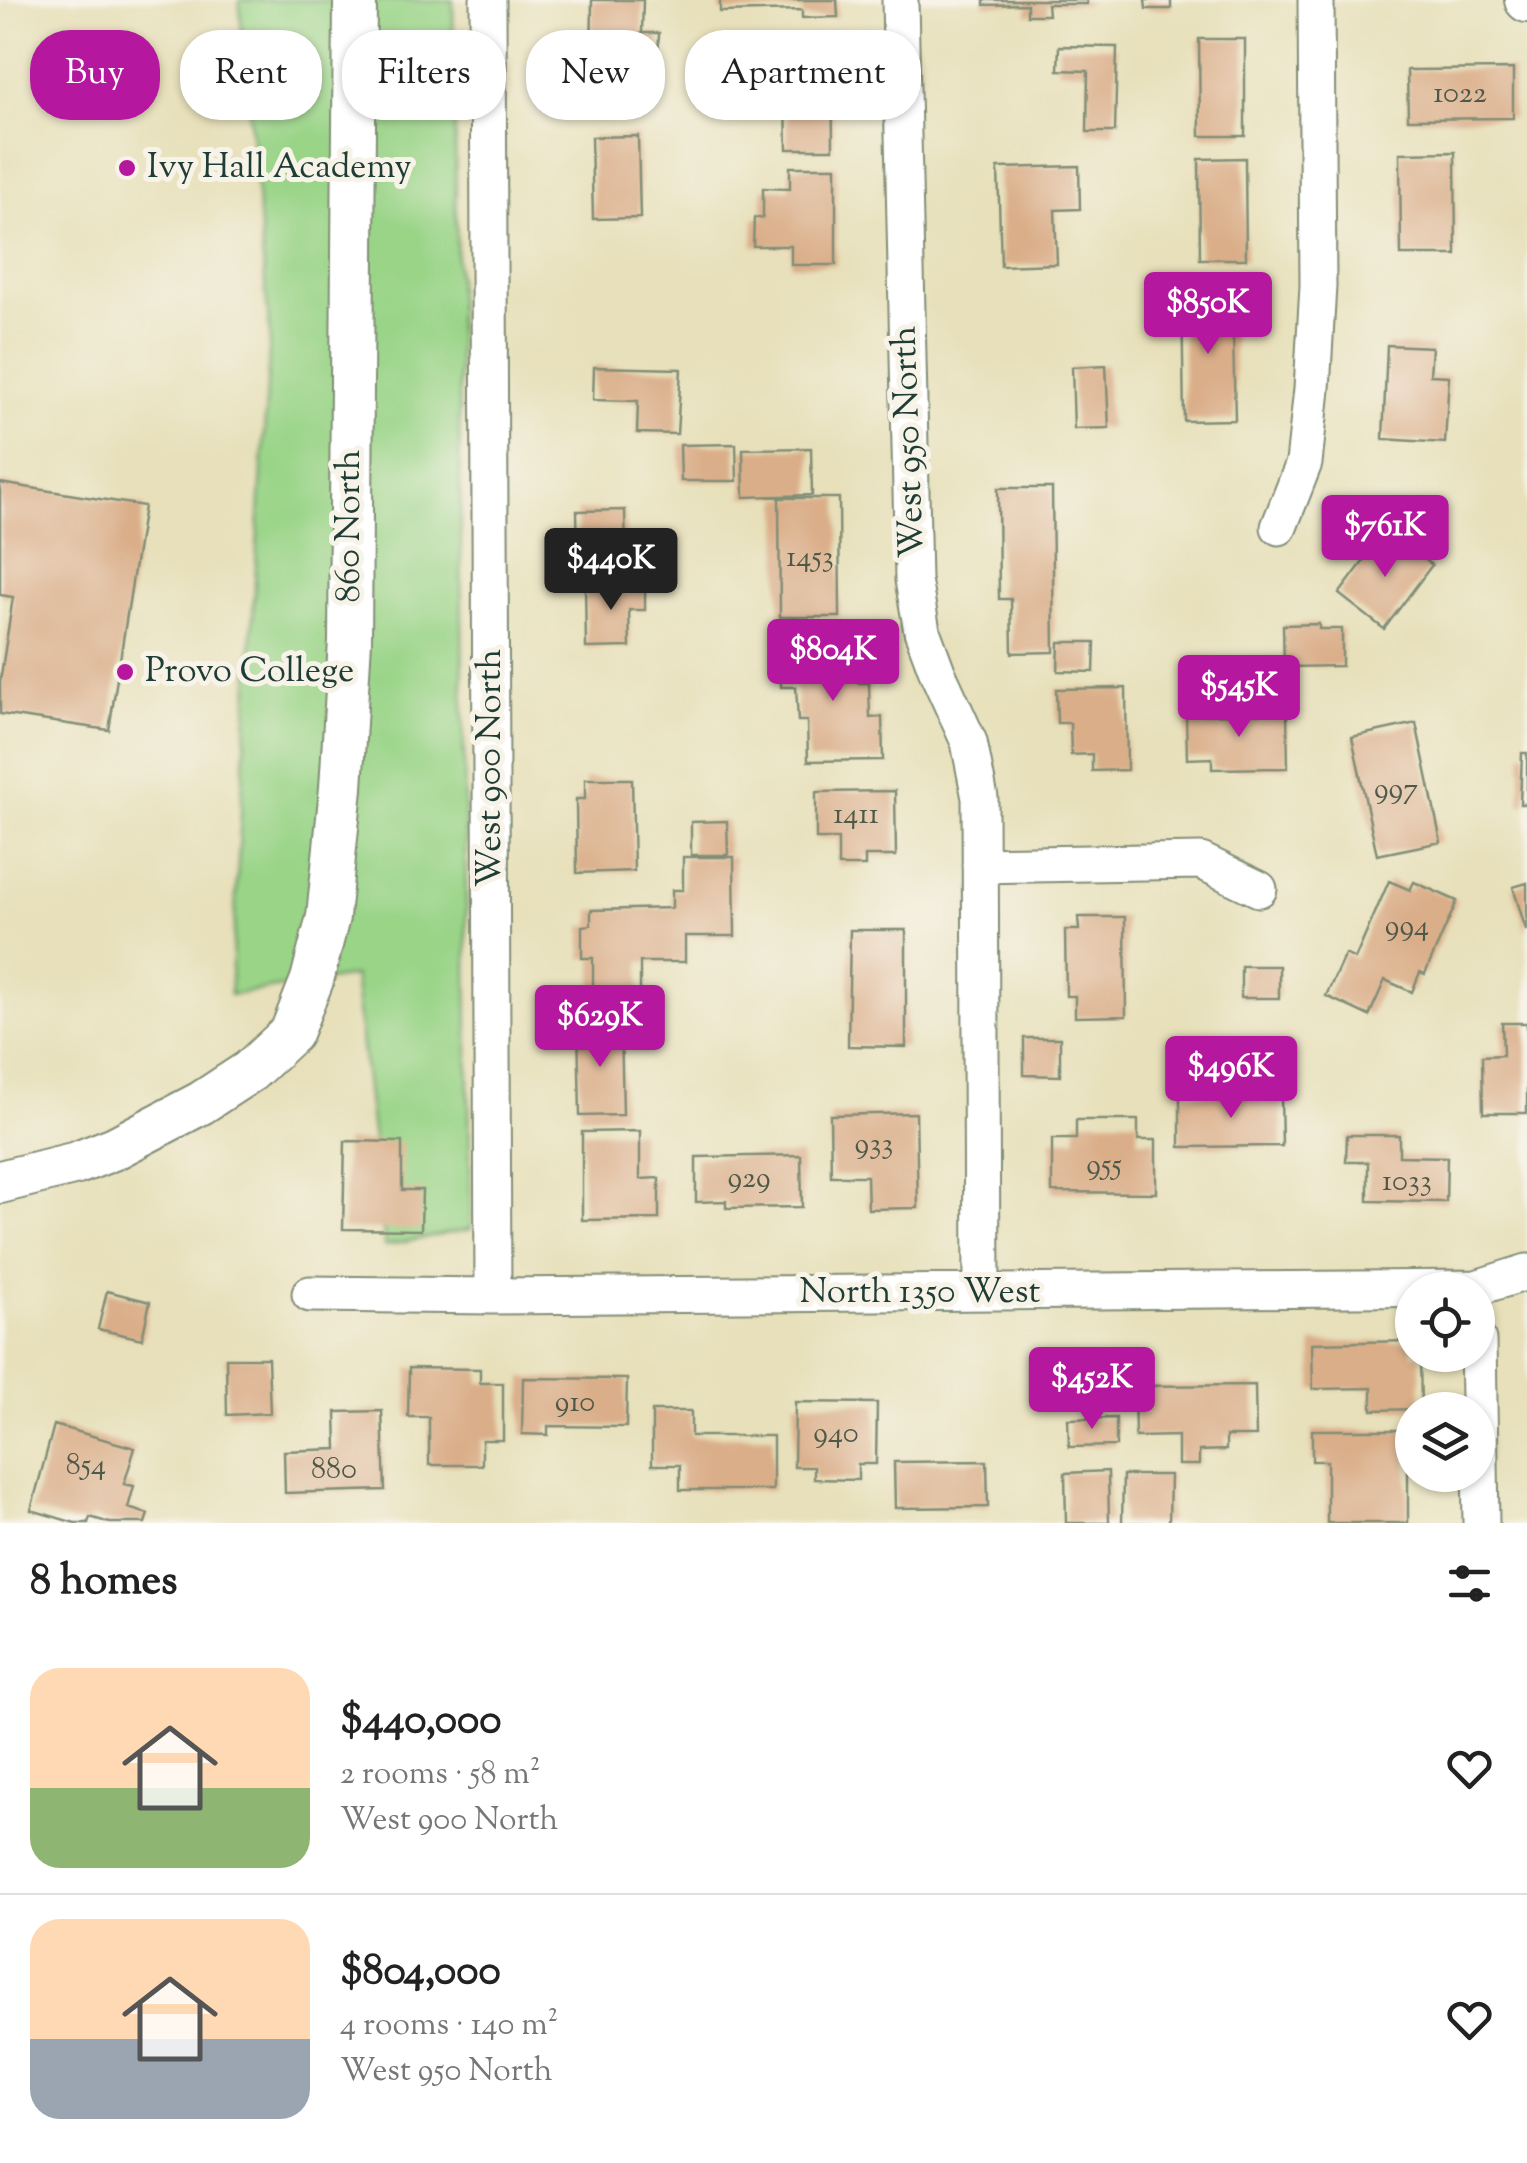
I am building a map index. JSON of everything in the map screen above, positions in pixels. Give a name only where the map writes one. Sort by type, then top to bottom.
[{"type":"street","name":"860 North","points":[[0,1182],[77,1163],[115,1148],[201,1103],[250,1071],[291,1033],[312,980],[328,917],[350,641],[355,0]]},
{"type":"street","name":"West 900 North","points":[[488,0],[494,1296]]},
{"type":"street","name":"West 950 North","points":[[900,0],[913,580],[922,630],[969,742],[980,798],[982,1292]]},
{"type":"street","points":[[1279,526],[1304,463],[1312,389],[1318,286],[1316,0]]},
{"type":"street","points":[[980,865],[1201,861],[1259,890]]},
{"type":"street","name":"North 1350 West","points":[[1495,1283],[1527,1272]]},
{"type":"street","name":"North 1350 West","points":[[310,1294],[1395,1289]]},
{"type":"street","points":[[1479,1372],[1481,1523]]},
{"type":"green space","points":[[239,0],[453,0],[453,30],[342,30],[342,120],[455,120],[471,1229],[385,1246],[354,976],[230,995],[270,336],[250,120],[322,120],[322,30],[242,30]]},
{"type":"building","points":[[592,0],[643,0],[642,30],[592,30]]},
{"type":"building","points":[[720,0],[837,0],[838,17],[802,18],[802,10],[720,12]]},
{"type":"building","points":[[984,0],[1087,0],[1087,4],[1047,4],[1048,15],[1027,15],[1027,4],[984,5]]},
{"type":"building","points":[[1145,0],[1171,0],[1171,9],[1146,9]]},
{"type":"building","points":[[1199,39],[1245,39],[1245,136],[1200,136]]},
{"type":"building","points":[[1059,46],[1117,47],[1115,132],[1087,132],[1088,71],[1058,70]]},
{"type":"building","points":[[1513,69],[1513,118],[1408,119],[1407,70]]},
{"type":"building","points":[[786,120],[833,120],[833,149],[787,149]]},
{"type":"building","points":[[638,136],[640,218],[593,219],[591,137]]},
{"type":"building","points":[[1455,152],[1456,255],[1401,255],[1400,153]]},
{"type":"building","points":[[1245,158],[1246,259],[1200,259],[1199,159]]},
{"type":"building","points":[[1079,166],[1080,209],[1055,210],[1057,264],[1001,266],[998,168]]},
{"type":"building","points":[[790,167],[836,167],[836,265],[791,265],[791,246],[753,246],[754,218],[763,218],[763,188],[790,189]]},
{"type":"building","points":[[1232,292],[1235,420],[1184,421],[1182,293]]},
{"type":"building","points":[[1387,345],[1432,347],[1430,375],[1449,376],[1445,443],[1383,439]]},
{"type":"building","points":[[1106,365],[1109,428],[1074,429],[1072,367]]},
{"type":"building","points":[[594,367],[681,369],[677,434],[637,433],[638,401],[593,400]]},
{"type":"building","points":[[736,444],[737,481],[681,481],[680,445]]},
{"type":"building","points":[[811,448],[812,495],[744,497],[743,449]]},
{"type":"building","points":[[0,483],[144,506],[109,730],[0,714],[0,682],[13,597],[0,595]]},
{"type":"building","points":[[998,488],[1052,488],[1054,652],[1012,653],[1011,599],[999,599]]},
{"type":"building","points":[[779,498],[839,498],[840,617],[780,617]]},
{"type":"building","points":[[625,510],[626,557],[578,558],[577,511]]},
{"type":"building","points":[[1387,530],[1432,565],[1384,629],[1339,594]]},
{"type":"building","points":[[645,583],[645,610],[629,610],[630,647],[586,648],[585,585]]},
{"type":"building","points":[[1319,624],[1319,629],[1342,629],[1342,666],[1284,667],[1283,625]]},
{"type":"building","points":[[1059,642],[1095,642],[1094,672],[1058,671]]},
{"type":"building","points":[[858,648],[859,683],[869,683],[870,718],[882,717],[883,760],[808,761],[807,721],[798,721],[796,687],[781,687],[780,649]]},
{"type":"building","points":[[1126,688],[1127,770],[1092,771],[1092,754],[1071,755],[1070,723],[1057,723],[1056,689]]},
{"type":"building","points":[[1287,713],[1288,768],[1212,769],[1212,758],[1187,759],[1186,715]]},
{"type":"building","points":[[1416,723],[1441,842],[1377,855],[1352,737]]},
{"type":"building","points":[[1522,753],[1527,753],[1527,804],[1520,804]]},
{"type":"building","points":[[585,779],[632,779],[634,871],[577,873],[576,799],[585,799]]},
{"type":"building","points":[[895,791],[896,856],[865,856],[865,866],[838,866],[838,839],[816,839],[816,792]]},
{"type":"building","points":[[727,821],[728,855],[691,855],[691,822]]},
{"type":"building","points":[[683,857],[734,857],[735,936],[685,936],[685,962],[640,962],[640,996],[593,997],[593,958],[582,958],[582,926],[591,925],[591,910],[672,908],[672,890],[683,890]]},
{"type":"building","points":[[1389,881],[1410,890],[1414,882],[1457,901],[1425,974],[1420,972],[1412,992],[1385,980],[1369,1016],[1326,996],[1345,954],[1355,959]]},
{"type":"building","points":[[1527,883],[1527,930],[1526,930],[1513,887]]},
{"type":"building","points":[[1078,917],[1125,917],[1126,1016],[1075,1017],[1075,996],[1066,996],[1065,930],[1079,930]]},
{"type":"building","points":[[850,930],[906,930],[906,1047],[848,1046]]},
{"type":"building","points":[[1241,966],[1279,966],[1279,998],[1241,998]]},
{"type":"building","points":[[1502,1023],[1527,1023],[1527,1113],[1483,1113],[1482,1056],[1503,1055]]},
{"type":"building","points":[[621,1024],[623,1115],[580,1116],[578,1025]]},
{"type":"building","points":[[1024,1038],[1060,1038],[1060,1076],[1024,1075]]},
{"type":"building","points":[[1281,1094],[1282,1146],[1180,1147],[1180,1095]]},
{"type":"building","points":[[916,1113],[918,1208],[868,1209],[867,1176],[831,1176],[830,1115]]},
{"type":"building","points":[[1076,1120],[1138,1120],[1138,1140],[1156,1140],[1156,1193],[1052,1192],[1052,1139],[1076,1139]]},
{"type":"building","points":[[640,1131],[640,1179],[659,1178],[659,1219],[582,1220],[582,1132]]},
{"type":"building","points":[[1347,1135],[1399,1135],[1399,1156],[1447,1157],[1446,1202],[1368,1201],[1368,1162],[1346,1162]]},
{"type":"building","points":[[345,1141],[402,1142],[402,1190],[422,1190],[421,1230],[343,1229]]},
{"type":"building","points":[[801,1155],[802,1207],[726,1208],[726,1201],[696,1202],[696,1157]]},
{"type":"building","points":[[107,1291],[150,1302],[142,1339],[98,1329]]},
{"type":"building","points":[[1395,1341],[1395,1372],[1420,1372],[1421,1392],[1395,1392],[1395,1410],[1372,1410],[1372,1388],[1313,1389],[1312,1343]]},
{"type":"building","points":[[226,1358],[268,1358],[270,1413],[227,1415]]},
{"type":"building","points":[[409,1368],[480,1369],[480,1383],[503,1383],[503,1440],[482,1440],[482,1465],[429,1465],[429,1417],[408,1417]]},
{"type":"building","points":[[523,1378],[627,1379],[626,1427],[548,1426],[548,1435],[522,1434]]},
{"type":"building","points":[[1255,1385],[1256,1436],[1226,1436],[1226,1450],[1199,1451],[1199,1465],[1178,1465],[1178,1436],[1135,1437],[1134,1386]]},
{"type":"building","points":[[795,1402],[877,1403],[876,1464],[858,1464],[858,1480],[814,1479],[814,1467],[794,1467]]},
{"type":"building","points":[[382,1411],[385,1490],[285,1493],[284,1451],[337,1449],[336,1412]]},
{"type":"building","points":[[652,1411],[691,1411],[691,1436],[773,1436],[773,1490],[680,1490],[680,1465],[652,1465]]},
{"type":"building","points":[[1116,1418],[1116,1446],[1069,1447],[1068,1419]]},
{"type":"building","points":[[54,1425],[135,1448],[124,1484],[134,1486],[128,1508],[148,1514],[145,1523],[110,1523],[90,1517],[88,1523],[75,1523],[31,1510]]},
{"type":"building","points":[[1312,1430],[1395,1430],[1395,1492],[1408,1492],[1408,1523],[1327,1523],[1327,1461],[1312,1461]]},
{"type":"building","points":[[987,1461],[988,1507],[895,1508],[894,1462]]},
{"type":"building","points":[[1108,1471],[1109,1523],[1066,1523],[1065,1473]]},
{"type":"building","points":[[1123,1475],[1170,1475],[1169,1523],[1122,1523]]},
{"type":"place","name":"Ivy Hall Academy","points":[[127,168]]},
{"type":"place","name":"Provo College","points":[[125,672]]}]
